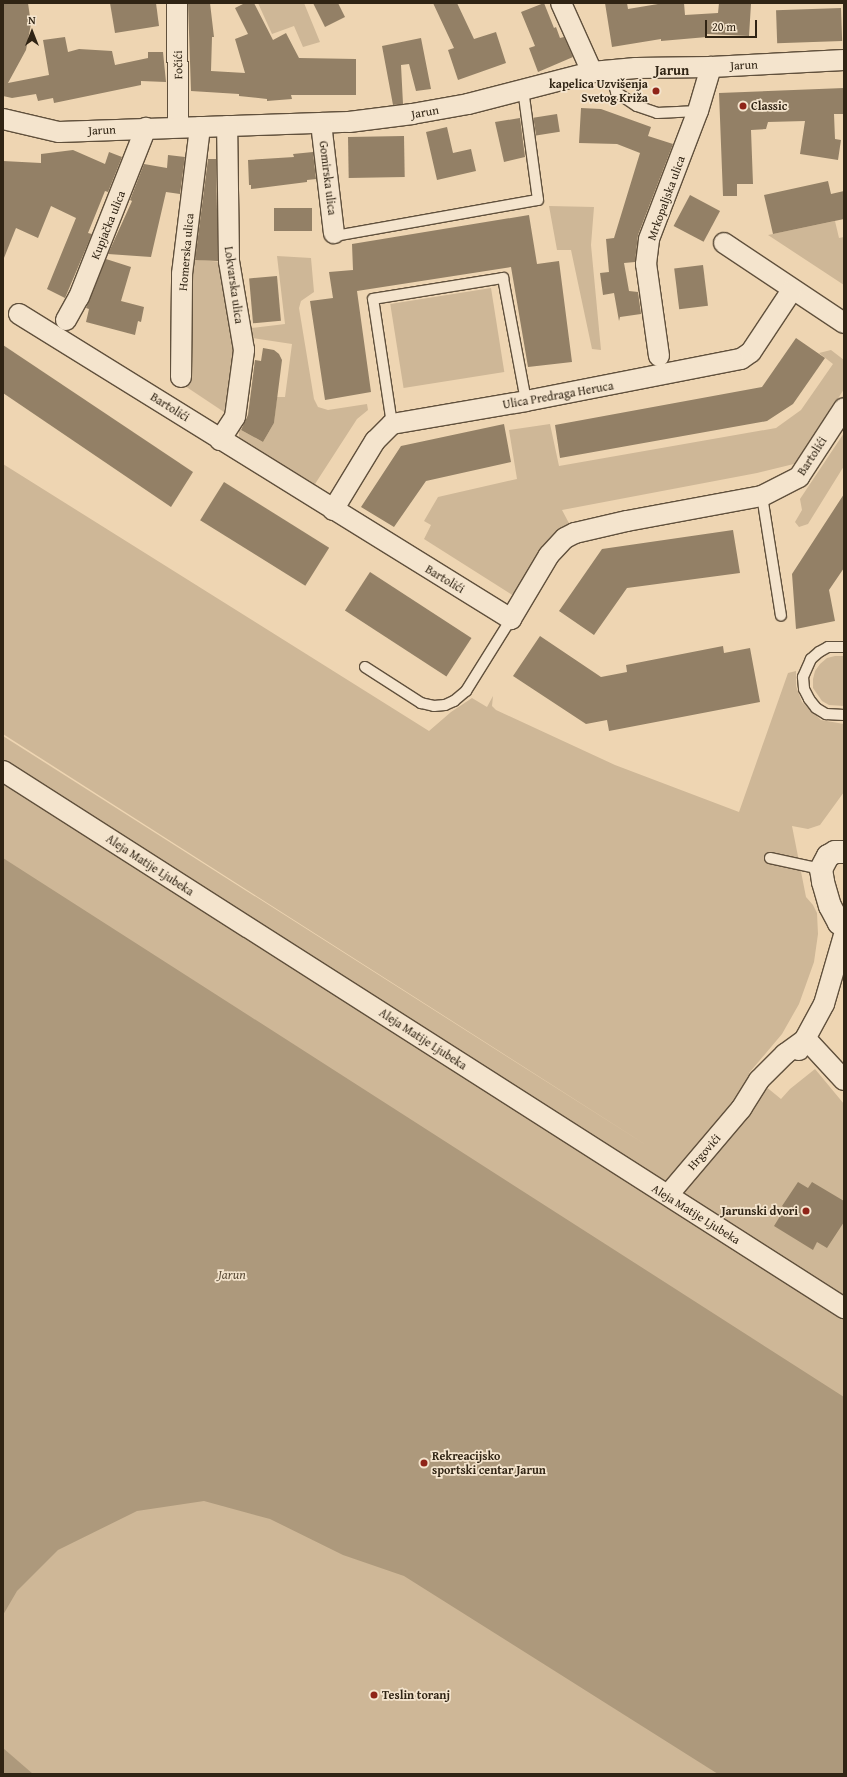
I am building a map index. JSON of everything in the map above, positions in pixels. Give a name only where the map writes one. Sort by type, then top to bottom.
[{"type":"street","name":"Fočići","points":[[177,3],[178,127]]},
{"type":"street","points":[[561,3],[601,71]]},
{"type":"street","name":"Jarun","points":[[3,119],[59,132],[349,122],[412,114],[468,104],[523,89],[601,71],[636,68],[711,67],[844,60]]},
{"type":"street","name":"Mrkopaljska ulica","points":[[659,356],[646,264],[649,239],[698,111],[711,67]]},
{"type":"street","name":"Gomirska ulica","points":[[321,123],[335,235]]},
{"type":"street","name":"Lokvarska ulica","points":[[220,440],[235,417],[244,350],[229,261],[226,126]]},
{"type":"street","name":"Homerska ulica","points":[[181,377],[182,274],[200,127]]},
{"type":"street","name":"Kupjačka ulica","points":[[66,320],[79,298],[146,128]]},
{"type":"street","points":[[724,243],[792,290],[844,323]]},
{"type":"street","name":"Ulica Predraga Heruca","points":[[392,424],[526,402],[741,359],[751,352],[792,290]]},
{"type":"street","name":"Bartolići","points":[[19,314],[511,619],[548,555],[565,538],[626,521],[762,496],[799,477],[844,408]]},
{"type":"street","points":[[333,510],[375,441],[392,424]]},
{"type":"street","name":"Aleja Matije Ljubeka","points":[[3,771],[844,1308]]},
{"type":"street","points":[[844,852],[835,852],[828,856],[821,869],[830,906],[839,923],[844,924]]},
{"type":"street","name":"Hrgovići","points":[[668,1195],[741,1109],[759,1080],[785,1054],[806,1039],[824,1004],[844,936]]},
{"type":"street","points":[[806,1039],[844,1080]]},
{"type":"lane","points":[[601,71],[616,92],[637,106],[657,112],[698,111]]},
{"type":"lane","points":[[335,235],[538,200],[523,89]]},
{"type":"lane","points":[[392,424],[373,299],[503,278],[526,402]]},
{"type":"lane","points":[[762,496],[781,616]]},
{"type":"lane","points":[[365,667],[421,703],[434,706],[445,705],[454,701],[466,691],[511,619]]},
{"type":"lane","points":[[844,647],[828,647],[819,652],[811,659],[803,677],[804,689],[816,708],[826,714],[844,715]]},
{"type":"lane","points":[[770,858],[821,869]]},
{"type":"shaded area","points":[[258,3],[304,3],[320,42],[303,47],[294,26],[272,34]]},
{"type":"shaded area","points":[[549,206],[594,207],[591,245],[601,350],[592,349],[571,250],[557,250]]},
{"type":"shaded area","points":[[835,221],[839,238],[844,237],[844,285],[768,235]]},
{"type":"shaded area","points":[[277,256],[311,258],[314,292],[301,301],[299,308],[314,399],[318,407],[328,410],[367,404],[368,410],[357,419],[315,484],[256,449],[239,437],[239,429],[263,442],[274,423],[277,397],[285,397],[292,344],[253,338],[251,332],[251,328],[285,324]]},
{"type":"shaded area","points":[[188,259],[223,262],[236,356],[227,414],[173,378]]},
{"type":"shaded area","points":[[491,288],[504,372],[404,388],[390,304]]},
{"type":"shaded area","points":[[831,350],[844,360],[844,389],[798,463],[757,473],[562,510],[571,527],[514,596],[424,539],[431,525],[424,521],[438,497],[517,479],[509,430],[550,424],[559,466],[776,428],[801,410],[833,364],[819,353]]},
{"type":"shaded area","points":[[844,433],[844,466],[808,524],[799,527],[795,522],[802,510],[800,499]]},
{"type":"shaded area","name":"Rekreacijsko sportski centar Jarun","points":[[3,464],[429,731],[451,712],[472,698],[487,707],[493,696],[492,706],[496,710],[615,765],[739,812],[788,673],[796,671],[796,686],[802,702],[821,720],[844,724],[844,792],[820,825],[808,829],[792,826],[806,897],[813,905],[817,913],[818,934],[814,962],[799,1004],[782,1034],[749,1073],[781,1099],[790,1089],[815,1069],[844,1104],[844,1774],[3,1774],[3,736],[654,1150],[3,734]]},
{"type":"shaded area","points":[[844,656],[844,706],[829,705],[822,701],[813,688],[815,671],[827,658]]},
{"type":"water","name":"Jarun","points":[[3,858],[844,1397],[844,1774],[718,1774],[404,1576],[343,1555],[270,1519],[204,1501],[137,1511],[58,1550],[17,1591],[3,1615]]},
{"type":"water","points":[[3,1748],[33,1774],[3,1774]]},
{"type":"building","points":[[3,3],[28,3],[31,24],[26,50],[8,83],[49,75],[43,40],[65,37],[68,52],[79,49],[112,51],[115,65],[148,58],[148,52],[163,52],[166,82],[141,81],[141,85],[54,103],[53,98],[38,101],[36,94],[12,98],[3,96]]},
{"type":"building","points":[[110,3],[156,3],[159,26],[115,33]]},
{"type":"building","points":[[188,3],[210,3],[214,37],[212,37],[211,71],[245,73],[235,39],[248,34],[235,8],[245,3],[254,3],[273,40],[286,33],[299,58],[356,59],[356,95],[291,95],[292,99],[267,101],[267,99],[239,96],[239,94],[191,91]]},
{"type":"building","points":[[313,3],[338,3],[345,17],[325,27]]},
{"type":"building","points":[[433,3],[457,3],[474,39],[496,32],[506,63],[458,80],[448,50],[454,48]]},
{"type":"building","points":[[544,3],[554,28],[556,27],[560,38],[564,37],[573,57],[538,72],[529,48],[535,46],[521,12]]},
{"type":"building","points":[[605,3],[627,3],[628,9],[658,3],[684,3],[685,15],[718,13],[719,3],[751,4],[749,36],[707,34],[707,37],[661,41],[661,39],[612,47]]},
{"type":"building","points":[[841,8],[842,41],[777,43],[776,10]]},
{"type":"building","points":[[421,38],[431,89],[416,91],[409,64],[401,65],[403,104],[393,105],[382,46]]},
{"type":"building","points":[[844,88],[844,114],[834,114],[835,139],[841,140],[838,160],[800,154],[805,121],[768,122],[766,129],[751,130],[753,184],[737,184],[737,196],[723,196],[719,93]]},
{"type":"building","points":[[581,108],[601,109],[651,127],[648,136],[673,144],[638,235],[635,262],[624,263],[629,291],[638,292],[641,314],[620,317],[619,321],[614,293],[603,295],[600,273],[609,272],[606,239],[614,238],[640,153],[617,144],[579,143]]},
{"type":"building","points":[[557,114],[560,132],[536,136],[533,118]]},
{"type":"building","points":[[520,118],[525,157],[504,162],[495,122]]},
{"type":"building","points":[[447,127],[453,153],[471,149],[476,171],[437,180],[426,132]]},
{"type":"building","points":[[404,136],[405,177],[349,178],[348,137]]},
{"type":"building","points":[[73,150],[105,164],[109,152],[122,157],[108,192],[105,191],[88,233],[92,234],[65,298],[47,289],[76,218],[51,206],[38,238],[16,228],[3,258],[3,161],[41,163],[41,154]]},
{"type":"building","points":[[313,152],[316,179],[307,180],[307,182],[251,189],[251,185],[249,185],[248,160],[294,157],[293,154]]},
{"type":"building","points":[[168,155],[185,157],[180,194],[166,192],[151,257],[108,254],[132,201],[130,200],[144,164],[167,168]]},
{"type":"building","points":[[208,159],[216,159],[218,261],[195,260]]},
{"type":"building","points":[[828,181],[831,194],[844,191],[844,219],[773,234],[764,195]]},
{"type":"building","points":[[690,195],[720,211],[704,242],[674,226]]},
{"type":"building","points":[[274,208],[312,208],[312,231],[274,231]]},
{"type":"building","points":[[529,215],[537,264],[559,261],[572,362],[528,367],[511,267],[357,291],[371,392],[325,400],[310,301],[333,298],[329,272],[353,270],[352,244]]},
{"type":"building","points":[[106,259],[131,267],[121,301],[144,307],[141,322],[138,321],[135,335],[86,322],[89,309],[86,308]]},
{"type":"building","points":[[703,265],[708,306],[679,309],[674,269]]},
{"type":"building","points":[[277,276],[281,321],[253,323],[249,278]]},
{"type":"building","points":[[796,338],[825,358],[793,404],[767,421],[560,458],[555,425],[762,387]]},
{"type":"building","points":[[3,345],[193,472],[171,507],[3,393]]},
{"type":"building","points":[[263,348],[274,350],[279,354],[282,360],[274,423],[263,442],[241,430],[248,415],[255,360],[261,361]]},
{"type":"building","points":[[504,424],[511,462],[426,481],[394,527],[361,507],[401,446]]},
{"type":"building","points":[[224,482],[329,548],[305,586],[200,520]]},
{"type":"building","points":[[844,494],[844,568],[829,590],[835,621],[796,629],[792,574]]},
{"type":"building","points":[[733,530],[740,573],[627,588],[594,635],[559,611],[602,549]]},
{"type":"building","points":[[370,572],[471,638],[446,676],[345,611]]},
{"type":"building","points":[[540,636],[601,677],[627,672],[626,665],[723,646],[724,653],[750,648],[760,702],[609,731],[607,720],[586,724],[513,676]]},
{"type":"building","points":[[798,1182],[808,1188],[812,1182],[844,1201],[844,1222],[827,1248],[817,1242],[813,1250],[774,1226],[785,1208],[782,1206]]},
{"type":"place","name":"kapelica Uzvišenja Svetog Križa","points":[[656,91]]},
{"type":"place","name":"Classic","points":[[743,106]]},
{"type":"place","name":"Jarunski dvori","points":[[806,1211]]},
{"type":"place","name":"Rekreacijsko sportski centar Jarun","points":[[424,1463]]},
{"type":"place","name":"Teslin toranj","points":[[374,1695]]},
{"type":"district","name":"Jarun","points":[[672,70]]}]
